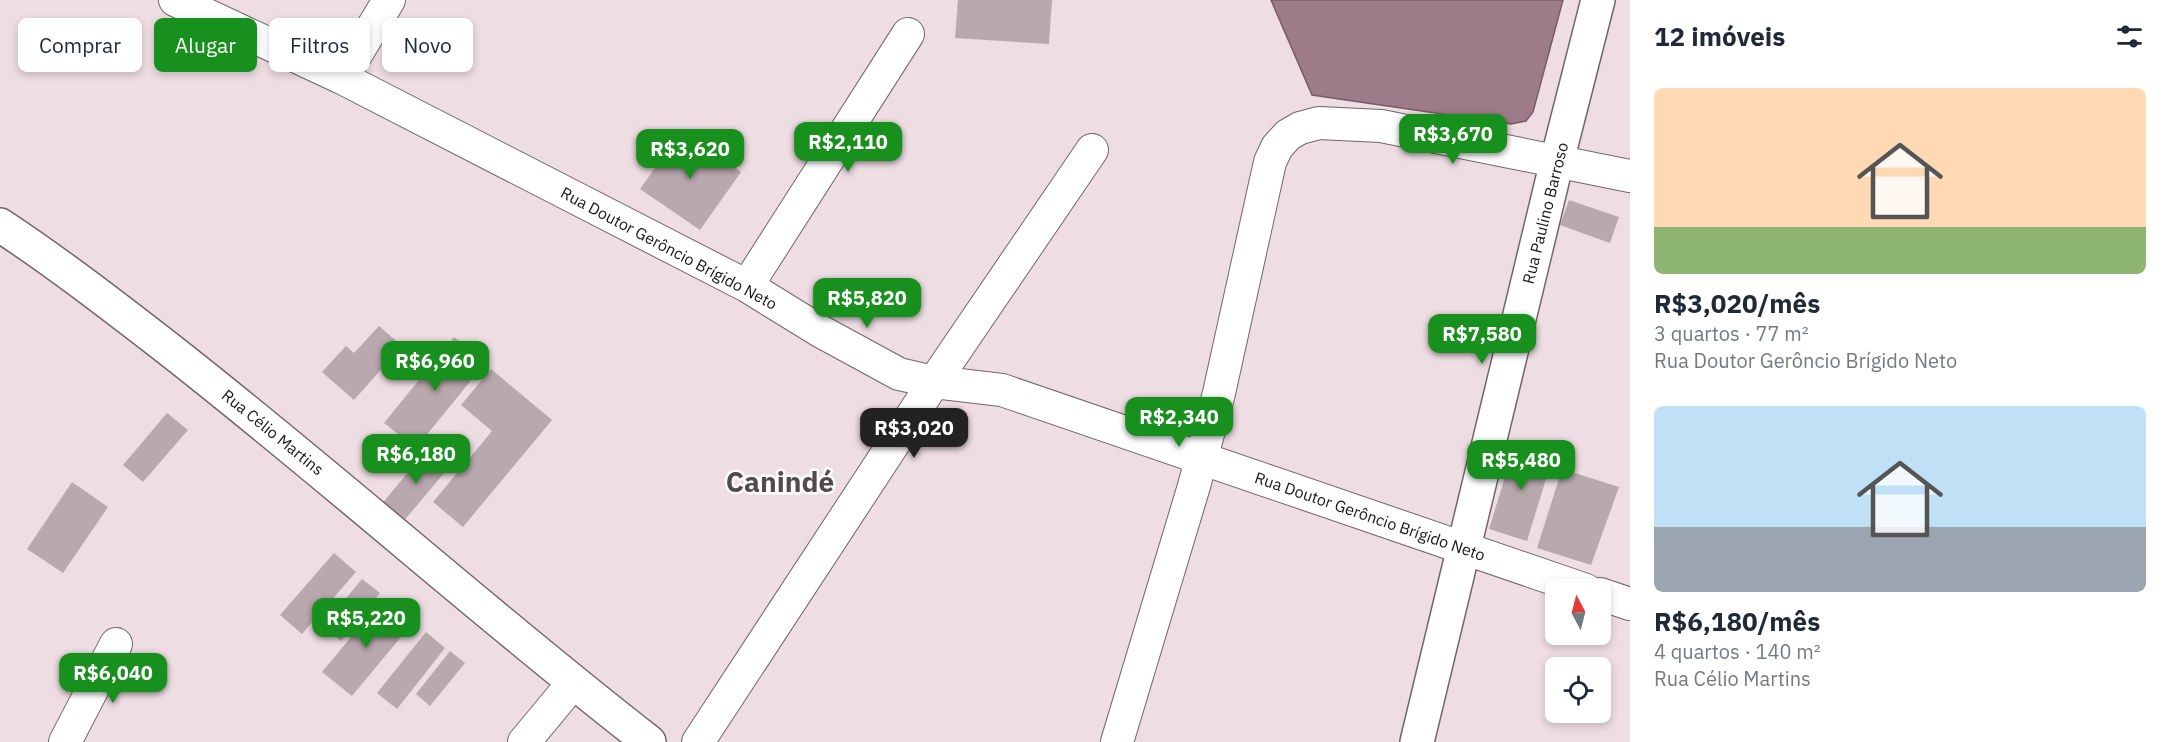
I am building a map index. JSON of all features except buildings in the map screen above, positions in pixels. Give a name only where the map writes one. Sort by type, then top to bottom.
[{"type":"street","name":"Rua Doutor Gerôncio Brígido Neto","points":[[176,0],[342,78],[747,286],[858,353],[899,374],[934,382],[1002,390],[1082,415],[1202,459],[1553,579]]},
{"type":"street","points":[[342,78],[389,0]]},
{"type":"street","name":"Rua Paulino Barroso","points":[[1417,742],[1598,0]]},
{"type":"street","points":[[747,286],[908,34]]},
{"type":"street","points":[[1118,742],[1202,459],[1219,393],[1270,162],[1277,147],[1288,135],[1300,128],[1319,123],[1381,126],[1630,176]]},
{"type":"street","points":[[698,742],[934,382],[1092,150]]},
{"type":"street","name":"Rua Célio Martins","points":[[0,225],[51,259],[246,409],[573,682],[649,742]]},
{"type":"street","points":[[1611,598],[1630,604]]},
{"type":"street","points":[[65,742],[116,644]]},
{"type":"street","points":[[524,742],[573,682]]},
{"type":"shaded area","points":[[1271,0],[1563,0],[1533,112],[1526,121],[1511,124],[1312,95]]},
{"type":"district","name":"Canindé","points":[[780,482]]}]
